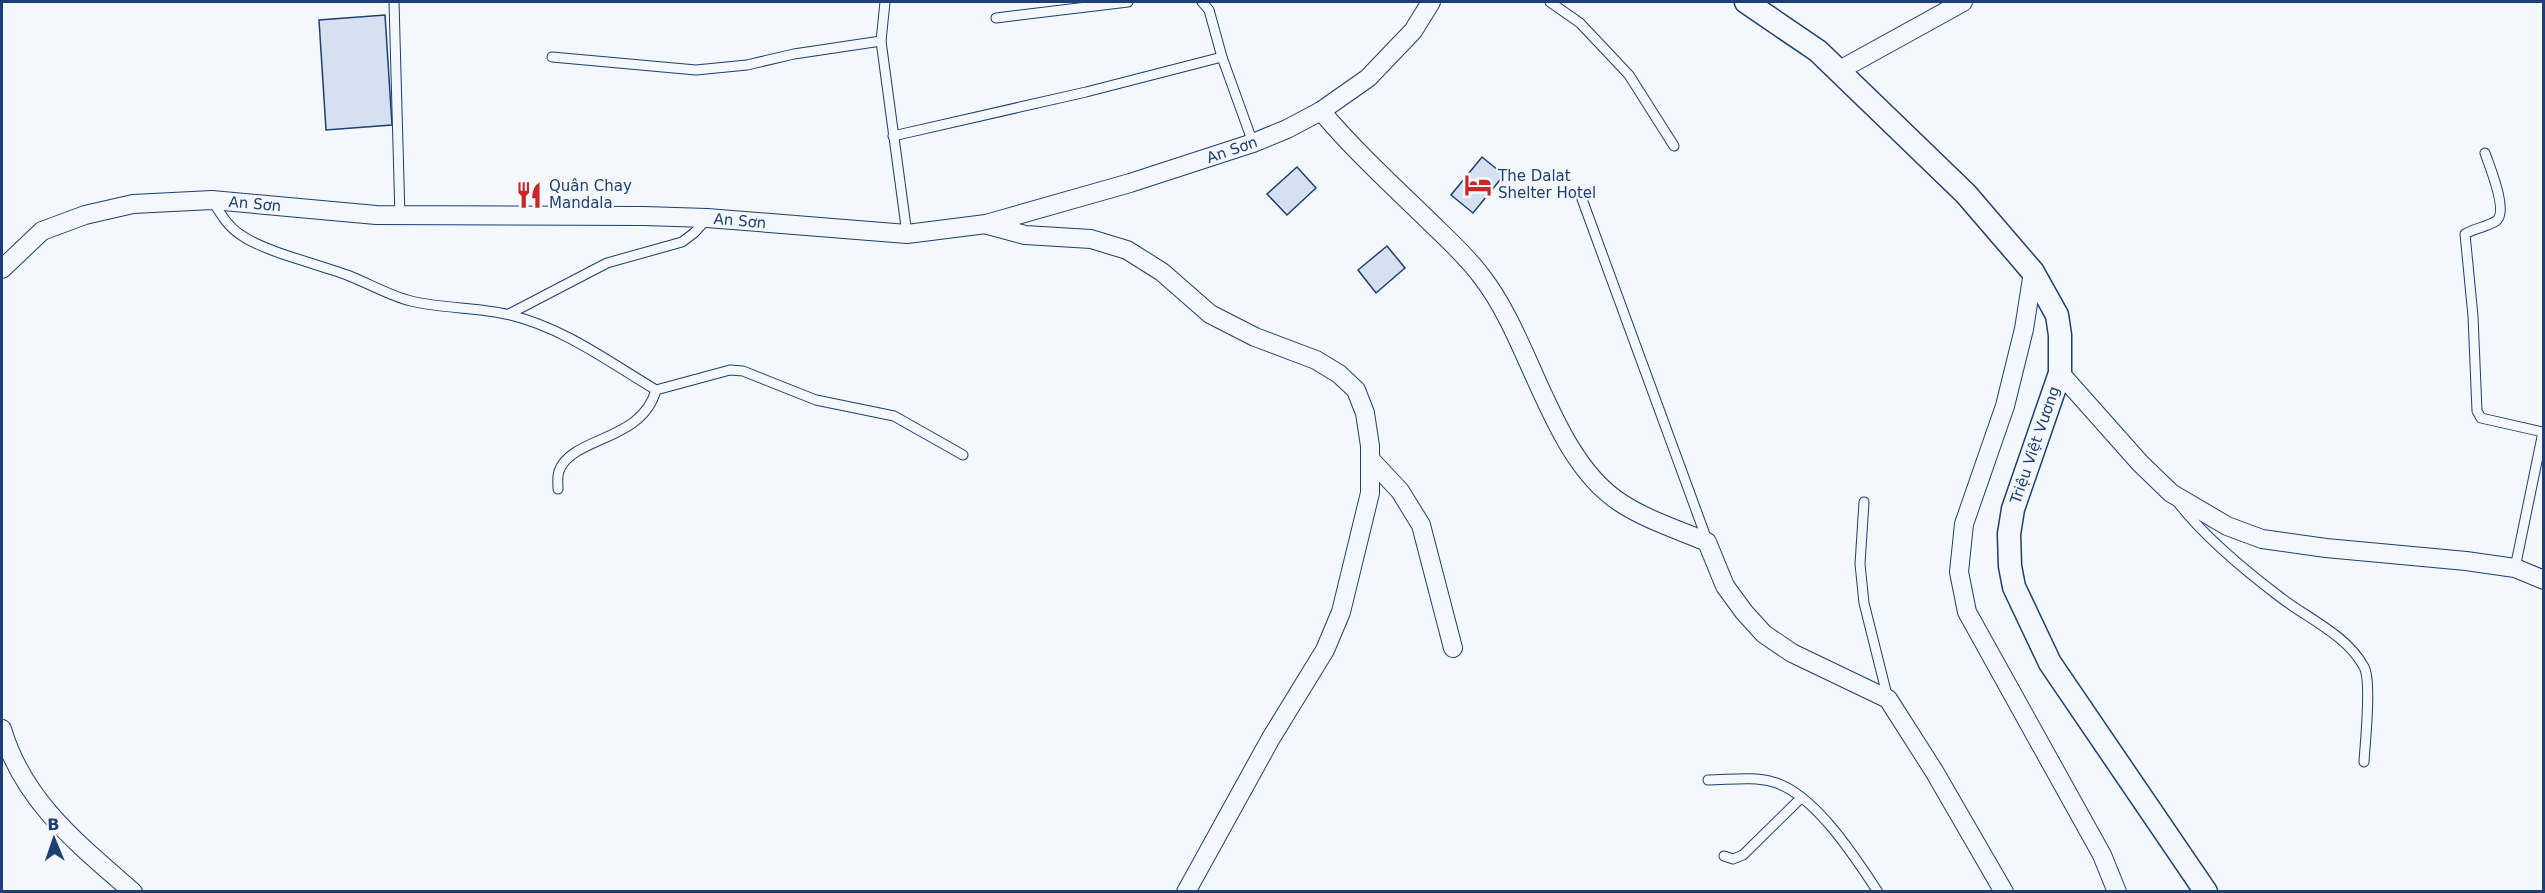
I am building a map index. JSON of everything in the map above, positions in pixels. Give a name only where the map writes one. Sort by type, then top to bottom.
[{"type":"street","name":"An Sơn","points":[[2,269],[42,231],[85,215],[133,204],[212,200],[400,217],[707,218],[907,234],[987,224],[1130,183],[1253,144],[1287,129],[1321,111],[1368,78],[1413,31],[1431,2]]},
{"type":"street","name":"Triệu Việt Vương","points":[[1746,2],[1818,51],[1966,194],[2033,272],[2056,315],[2060,336],[2060,373],[2013,508],[2008,549],[2014,587],[2050,663],[2206,891]]},
{"type":"street","points":[[1838,71],[1963,2]]},
{"type":"street","points":[[1321,111],[1347,141],[1463,254],[1484,278],[1504,312],[1569,445],[1600,486],[1620,503],[1707,543],[1725,586],[1764,634],[1792,653],[1888,699],[1934,771],[2004,891]]},
{"type":"street","points":[[987,224],[1025,235],[1091,239],[1127,250],[1162,272],[1210,314],[1255,337],[1316,360],[1339,374],[1356,390],[1365,413],[1371,460],[1370,493],[1341,612],[1333,633],[1271,738],[1186,891]]},
{"type":"street","points":[[2033,272],[2024,329],[2005,406],[1964,525],[1959,572],[1967,612],[2102,855],[2117,891]]},
{"type":"street","points":[[2060,373],[2140,464],[2170,493],[2227,526],[2262,539],[2515,568],[2544,580]]},
{"type":"street","points":[[1371,460],[1400,491],[1421,525],[1453,648]]},
{"type":"street","points":[[2,729],[18,773],[35,796],[79,845],[133,891]]},
{"type":"lane","points":[[394,2],[400,217]]},
{"type":"lane","points":[[885,2],[881,41],[907,234]]},
{"type":"lane","points":[[996,18],[1128,2]]},
{"type":"lane","points":[[1203,2],[1209,10],[1222,57],[1253,144]]},
{"type":"lane","points":[[1550,2],[1580,23],[1629,75],[1674,146]]},
{"type":"lane","points":[[552,57],[696,70],[747,65],[794,54],[881,41]]},
{"type":"lane","points":[[893,136],[1097,89],[1222,57]]},
{"type":"lane","points":[[2485,153],[2498,192],[2501,212],[2496,220],[2465,234],[2473,316],[2477,411],[2481,418],[2543,432],[2515,568]]},
{"type":"lane","points":[[1582,199],[1707,543]]},
{"type":"lane","points":[[212,200],[224,219],[240,235],[264,246],[371,284],[408,300],[444,307],[509,314],[570,337],[656,390],[730,370],[743,371],[816,400],[894,416],[963,455]]},
{"type":"lane","points":[[509,314],[607,263],[682,242],[694,233],[707,218]]},
{"type":"lane","points":[[558,489],[560,469],[566,462],[578,452],[632,424],[652,403],[656,390]]},
{"type":"lane","points":[[2170,493],[2184,510],[2240,565],[2280,598],[2337,638],[2365,668],[2367,682],[2364,762]]},
{"type":"lane","points":[[1864,502],[1860,564],[1864,603],[1888,699]]},
{"type":"lane","points":[[1708,780],[1762,779],[1776,783],[1801,798],[1819,813],[1878,891]]},
{"type":"lane","points":[[1724,856],[1733,859],[1743,855],[1801,798]]},
{"type":"building","points":[[385,15],[392,125],[326,130],[319,20]]},
{"type":"building","name":"The Dalat Shelter Hotel","points":[[1482,157],[1504,175],[1473,213],[1451,195]]},
{"type":"building","points":[[1297,167],[1316,188],[1287,215],[1267,194]]},
{"type":"building","points":[[1387,246],[1405,268],[1376,293],[1358,270]]},
{"type":"place","name":"The Dalat Shelter Hotel","points":[[1478,185]]},
{"type":"place","name":"Quân Chay Mandala","points":[[529,195]]}]
